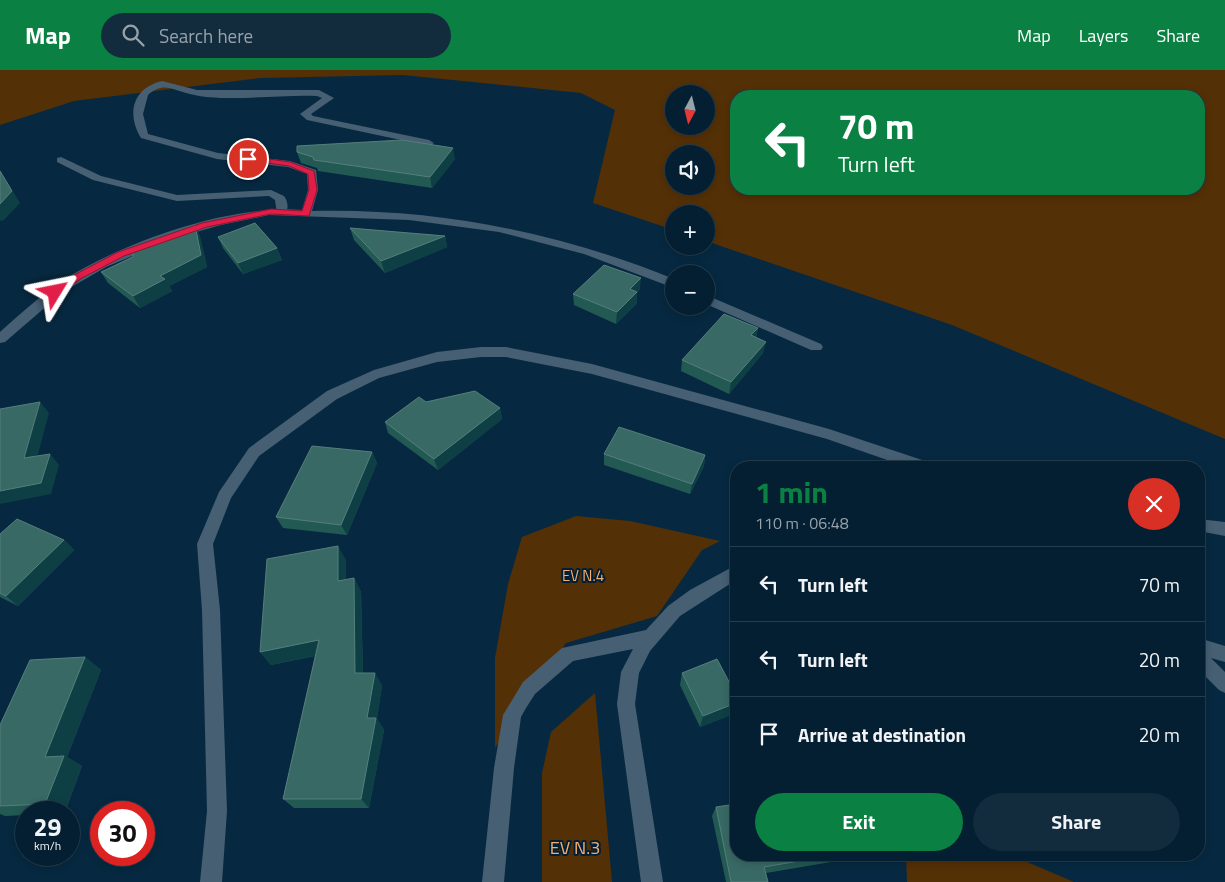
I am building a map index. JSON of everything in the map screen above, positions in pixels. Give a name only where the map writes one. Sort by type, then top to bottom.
[{"type":"street","points":[[306,214],[313,190],[312,172],[290,164],[217,156],[144,136],[137,117],[140,101],[144,93],[156,85],[168,83],[193,93],[319,93],[329,98],[305,114],[310,118],[430,143]]},
{"type":"street","points":[[61,160],[97,178],[177,198],[270,193],[280,198],[282,204],[281,212]]},
{"type":"street","points":[[0,339],[69,282],[116,257],[205,225],[271,212],[306,214],[347,212],[403,216],[511,231],[582,249],[665,281]]},
{"type":"street","points":[[715,303],[816,347]]},
{"type":"street","points":[[211,882],[217,811],[211,610],[205,544],[224,496],[254,452],[332,395],[374,375],[437,357],[481,352],[506,352],[592,369],[829,434],[908,461]]},
{"type":"street","points":[[1205,526],[1225,529]]},
{"type":"street","points":[[652,882],[626,704],[630,672],[636,658],[674,611],[696,595],[730,575]]},
{"type":"street","points":[[493,882],[504,768],[512,715],[519,702],[529,688],[568,654],[651,638]]},
{"type":"street","points":[[1205,648],[1225,654]]},
{"type":"street","points":[[1205,664],[1225,684]]},
{"type":"green space","points":[[0,70],[1225,70],[1225,439],[952,325],[715,244],[715,205],[665,205],[665,227],[593,203],[615,110],[581,93],[403,75],[260,78],[74,101],[0,125]]},
{"type":"green space","name":"EV N.4","points":[[576,516],[630,521],[720,541],[702,550],[657,616],[566,643],[495,748],[495,658],[508,584],[522,537]]},
{"type":"green space","name":"EV N.3","points":[[595,693],[612,882],[542,882],[542,773],[551,732]]},
{"type":"green space","points":[[906,861],[1025,861],[1074,882],[907,882]]},
{"type":"building","points":[[402,140],[453,148],[430,177],[314,160],[313,157],[297,152],[297,146]]},
{"type":"building","points":[[0,171],[12,191],[0,204]]},
{"type":"building","points":[[255,223],[277,248],[238,263],[218,237]]},
{"type":"building","points":[[195,225],[201,255],[160,276],[165,279],[133,296],[101,272],[133,257],[133,252]]},
{"type":"building","points":[[350,228],[445,236],[381,261]]},
{"type":"building","points":[[604,265],[641,278],[630,289],[637,292],[617,312],[573,294]]},
{"type":"building","points":[[724,314],[758,328],[751,335],[766,342],[731,382],[682,360]]},
{"type":"building","points":[[475,391],[500,408],[434,459],[385,422],[419,397],[426,402]]},
{"type":"building","points":[[40,402],[24,458],[50,454],[41,483],[0,491],[0,409]]},
{"type":"building","points":[[619,427],[705,455],[692,484],[604,454]]},
{"type":"building","points":[[312,446],[372,452],[341,525],[276,517]]},
{"type":"building","points":[[17,519],[64,540],[6,596],[0,593],[0,534]]},
{"type":"building","points":[[338,546],[338,581],[354,578],[355,673],[375,673],[367,718],[376,718],[361,799],[283,799],[319,640],[260,652],[267,559]]},
{"type":"building","points":[[85,657],[45,757],[64,756],[46,801],[15,801],[15,805],[0,806],[0,725],[30,660]]},
{"type":"building","points":[[717,659],[730,684],[730,705],[703,716],[682,673]]},
{"type":"building","points":[[730,805],[730,861],[799,861],[764,867],[768,882],[731,882],[716,807]]},
{"type":"route","points":[[55,292],[79,276],[121,254],[154,241],[205,225],[271,212],[306,214],[314,185],[312,172],[290,164],[248,159]]}]
